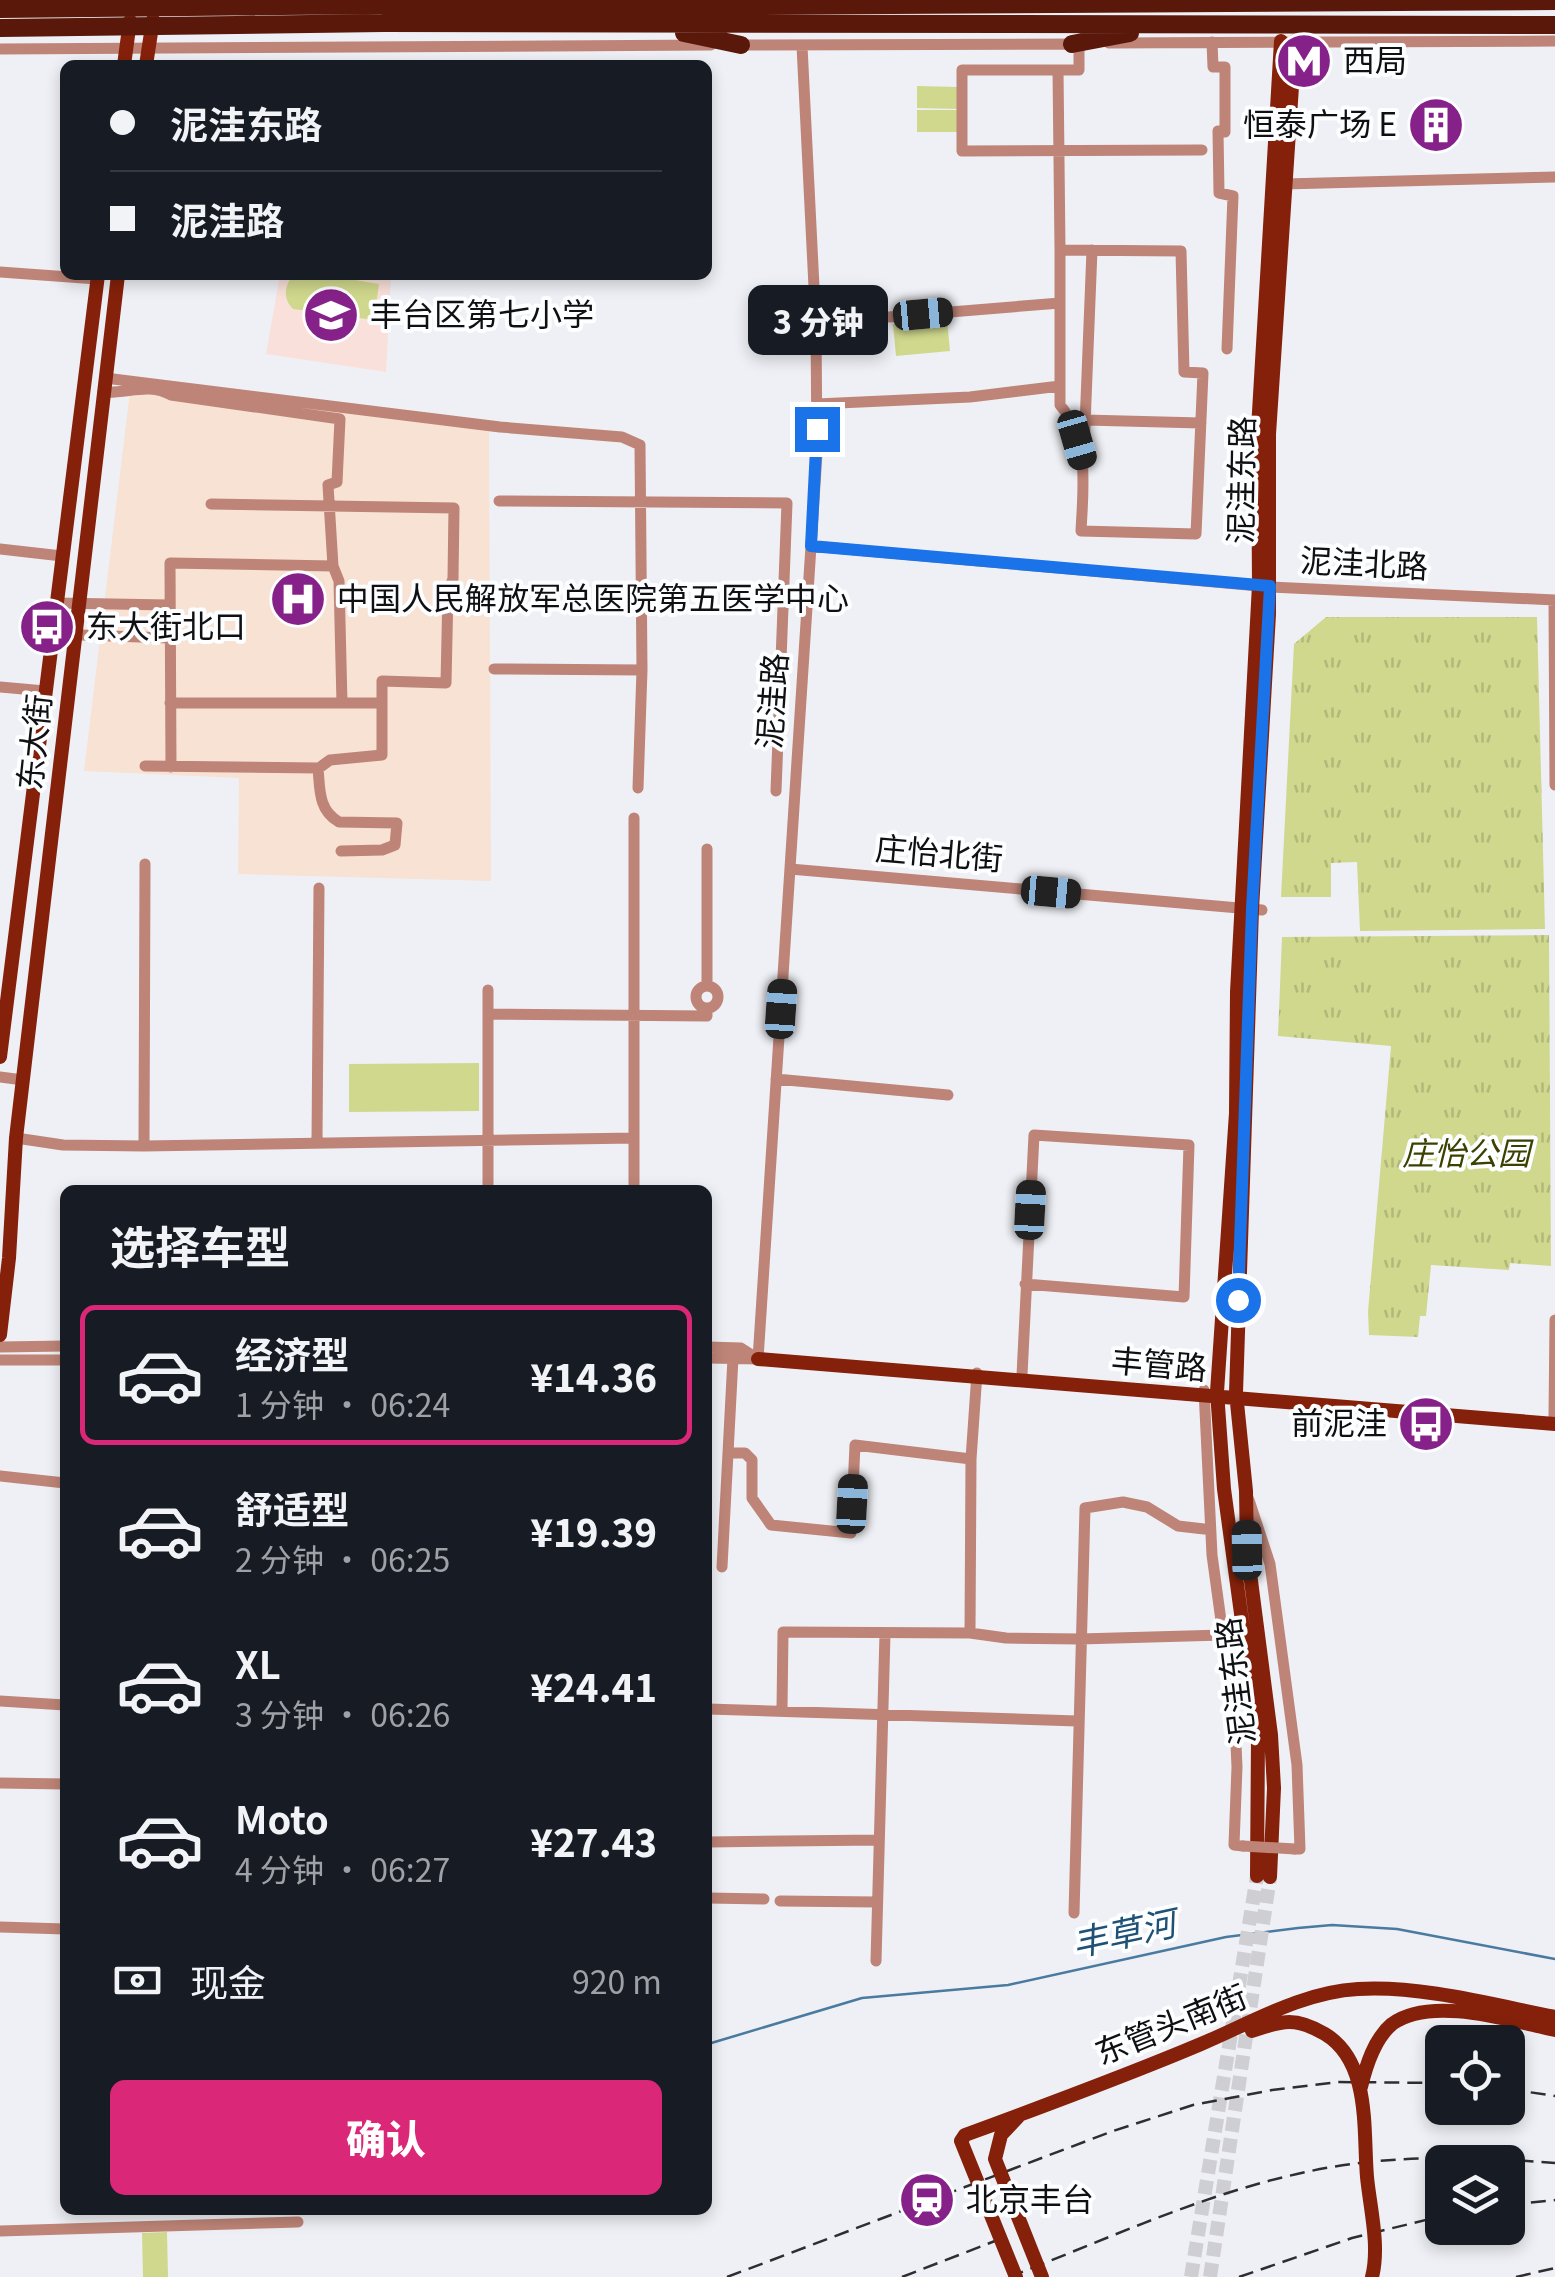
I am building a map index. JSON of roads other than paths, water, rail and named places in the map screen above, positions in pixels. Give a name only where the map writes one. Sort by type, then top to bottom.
[{"type":"highway","points":[[690,0],[721,6]]},
{"type":"highway","points":[[0,28],[721,6],[1555,1]]},
{"type":"highway","points":[[0,9],[385,14],[644,24],[1555,25]]},
{"type":"highway","points":[[644,24],[742,44]]},
{"type":"highway","points":[[1075,44],[1171,25]]},
{"type":"main road","points":[[125,60],[134,0]]},
{"type":"main road","points":[[147,60],[157,0]]},
{"type":"main road","name":"泥洼东路","points":[[1264,586],[1258,428],[1278,72],[1288,41]]},
{"type":"main road","name":"泥洼东路","points":[[1252,909],[1211,1394],[1258,1738],[1264,1876],[1274,1788],[1271,1735],[1247,1550],[1246,1491],[1236,1396],[1268,454],[1287,138],[1288,41]]},
{"type":"main road","points":[[1278,72],[1289,73],[1287,138]]},
{"type":"main road","name":"东大街","points":[[0,1057],[98,280]]},
{"type":"main road","name":"东大街","points":[[0,1335],[6,1213],[117,280]]},
{"type":"main road","name":"丰管路","points":[[758,1359],[1555,1419]]},
{"type":"main road","name":"丰管路","points":[[976,1375],[1022,1375],[1211,1394]]},
{"type":"main road","name":"东管头南街","points":[[1016,2277],[961,2141],[965,2135],[1200,2045],[1307,1999],[1356,1989],[1405,1990],[1555,2017]]},
{"type":"main road","points":[[1361,2088],[1367,2062],[1392,2024],[1418,2013],[1459,2012],[1555,2030]]},
{"type":"main road","points":[[1200,2045],[1279,2021],[1304,2022],[1335,2040],[1350,2059],[1361,2088],[1374,2246],[1372,2277]]},
{"type":"main road","points":[[1042,2106],[1015,2118],[1001,2136],[995,2160],[1042,2277]]},
{"type":"street","points":[[14,49],[48,32],[54,13],[46,0]]},
{"type":"street","points":[[0,49],[1555,41]]},
{"type":"street","points":[[1212,42],[1212,67],[1226,67],[1225,132],[1218,131],[1219,193],[1233,196],[1226,349]]},
{"type":"street","points":[[1075,44],[1079,70],[962,70],[962,152],[1202,150]]},
{"type":"street","name":"泥洼路","points":[[758,1359],[817,404],[802,46]]},
{"type":"street","points":[[1058,70],[1060,405],[1071,418],[1084,462]]},
{"type":"street","points":[[1284,184],[1555,177]]},
{"type":"street","points":[[1060,250],[1092,250],[1182,251],[1184,372],[1203,373],[1196,534],[1081,532],[1092,250]]},
{"type":"street","points":[[0,272],[60,275]]},
{"type":"street","points":[[889,316],[1060,302]]},
{"type":"street","points":[[104,385],[622,438],[640,445],[642,670],[638,788]]},
{"type":"street","points":[[104,385],[160,389],[171,395],[340,419],[337,482],[328,485],[332,566],[339,581],[342,703]]},
{"type":"street","points":[[817,404],[970,396],[1060,386]]},
{"type":"street","points":[[1086,420],[1201,423]]},
{"type":"street","points":[[499,502],[788,503],[776,791]]},
{"type":"street","points":[[144,766],[318,768],[330,760],[382,754],[382,682],[446,682],[454,508],[211,504]]},
{"type":"street","name":"泥洼北路","points":[[811,546],[1264,586],[1554,600]]},
{"type":"street","points":[[0,549],[62,556]]},
{"type":"street","points":[[171,767],[170,563],[332,566]]},
{"type":"street","points":[[1554,600],[1555,785]]},
{"type":"street","points":[[56,603],[169,605]]},
{"type":"street","points":[[52,634],[169,638]]},
{"type":"street","points":[[494,669],[642,670]]},
{"type":"street","points":[[0,687],[46,691]]},
{"type":"street","points":[[170,703],[382,703]]},
{"type":"street","points":[[318,768],[321,802],[331,817],[339,822],[397,823],[396,845],[382,850],[341,851]]},
{"type":"street","points":[[634,818],[634,1185]]},
{"type":"street","points":[[488,1014],[707,1016],[708,1008],[699,1006],[696,996],[699,989],[707,986],[708,849]]},
{"type":"street","points":[[144,1146],[145,864]]},
{"type":"street","name":"庄怡北街","points":[[790,869],[1252,909]]},
{"type":"street","points":[[318,1141],[319,888]]},
{"type":"street","points":[[488,990],[488,1185]]},
{"type":"street","points":[[0,1077],[23,1080]]},
{"type":"street","points":[[776,1079],[948,1096]]},
{"type":"street","points":[[1022,1375],[1026,1284],[1034,1134],[1189,1145],[1184,1298],[1026,1284]]},
{"type":"street","points":[[16,1138],[64,1146],[144,1146],[634,1138]]},
{"type":"street","points":[[1555,1320],[1555,1419]]},
{"type":"street","points":[[0,1347],[60,1346]]},
{"type":"street","points":[[712,1347],[741,1348],[758,1359]]},
{"type":"street","name":"丰管路","points":[[712,1358],[758,1359]]},
{"type":"street","points":[[722,1567],[734,1358]]},
{"type":"street","points":[[0,1360],[60,1360]]},
{"type":"street","points":[[970,1633],[971,1459],[976,1375]]},
{"type":"street","points":[[1211,1394],[1212,1555],[1236,1752],[1234,1845],[1300,1849],[1298,1765],[1275,1595],[1270,1564],[1246,1491]]},
{"type":"street","points":[[730,1452],[745,1454],[752,1460],[752,1498],[772,1524],[851,1533],[855,1445],[971,1459]]},
{"type":"street","points":[[0,1476],[60,1482]]},
{"type":"street","points":[[1074,1913],[1085,1508],[1123,1502],[1147,1508],[1178,1526],[1204,1528]]},
{"type":"street","points":[[782,1709],[783,1632],[970,1633],[1006,1638],[1080,1639],[1223,1635]]},
{"type":"street","points":[[876,1962],[886,1634]]},
{"type":"street","points":[[0,1701],[60,1705]]},
{"type":"street","points":[[712,1709],[1077,1720]]},
{"type":"street","points":[[0,1783],[60,1784]]},
{"type":"street","points":[[712,1842],[878,1840]]},
{"type":"street","points":[[712,1898],[764,1899]]},
{"type":"street","points":[[780,1901],[876,1902]]},
{"type":"street","points":[[0,1927],[60,1929]]},
{"type":"street","points":[[0,2231],[298,2222]]},
{"type":"waterway","name":"丰草河","points":[[712,2043],[862,1998],[1008,1985],[1226,1937],[1298,1928],[1332,1925],[1397,1929],[1555,1959]]},
{"type":"tunnel","points":[[1191,2277],[1257,1876]]},
{"type":"tunnel","points":[[1210,2277],[1270,1877]]},
{"type":"railway","points":[[727,2277],[1113,2131],[1193,2105],[1338,2082],[1425,2083]]},
{"type":"railway","points":[[1525,2092],[1555,2096]]},
{"type":"railway","points":[[1009,2277],[1187,2207],[1260,2183],[1329,2167],[1425,2158],[1555,2163]]},
{"type":"railway","points":[[1525,2203],[1555,2200]]},
{"type":"railway","points":[[1239,2277],[1352,2238],[1425,2220]]},
{"type":"railway","points":[[902,2277],[995,2241]]},
{"type":"railway","points":[[1516,2277],[1555,2268]]},
{"type":"place","name":"西局","points":[[1304,61]]},
{"type":"place","name":"恒泰广场 E","points":[[1436,125]]},
{"type":"place","name":"丰台区第七小学","points":[[331,315]]},
{"type":"place","name":"中国人民解放军总医院第五医学中心","points":[[298,599]]},
{"type":"place","name":"东大街北口","points":[[47,627]]},
{"type":"place","name":"前泥洼","points":[[1426,1424]]},
{"type":"place","name":"北京丰台","points":[[927,2200]]},
{"type":"park label","name":"庄怡公园","points":[[1466,1154]]}]
